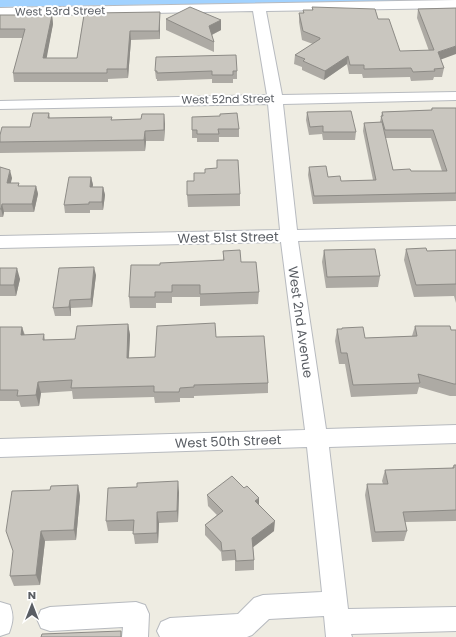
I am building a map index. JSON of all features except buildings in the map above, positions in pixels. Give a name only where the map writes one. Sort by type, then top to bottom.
[{"type":"street","name":"West 53rd Street","points":[[0,12],[456,4]]},
{"type":"street","name":"West 2nd Avenue","points":[[259,7],[275,98],[290,236],[317,438],[337,621]]},
{"type":"street","name":"West 52nd Street","points":[[0,105],[275,98],[456,96]]},
{"type":"street","name":"West 51st Street","points":[[0,242],[456,232]]},
{"type":"street","name":"West 50th Street","points":[[0,448],[456,434]]},
{"type":"street","points":[[170,631],[243,626],[264,607],[337,621],[456,619]]},
{"type":"street","points":[[0,614],[0,624]]},
{"type":"street","points":[[50,619],[136,614],[135,637]]},
{"type":"water","points":[[0,0],[446,0],[0,7]]}]
